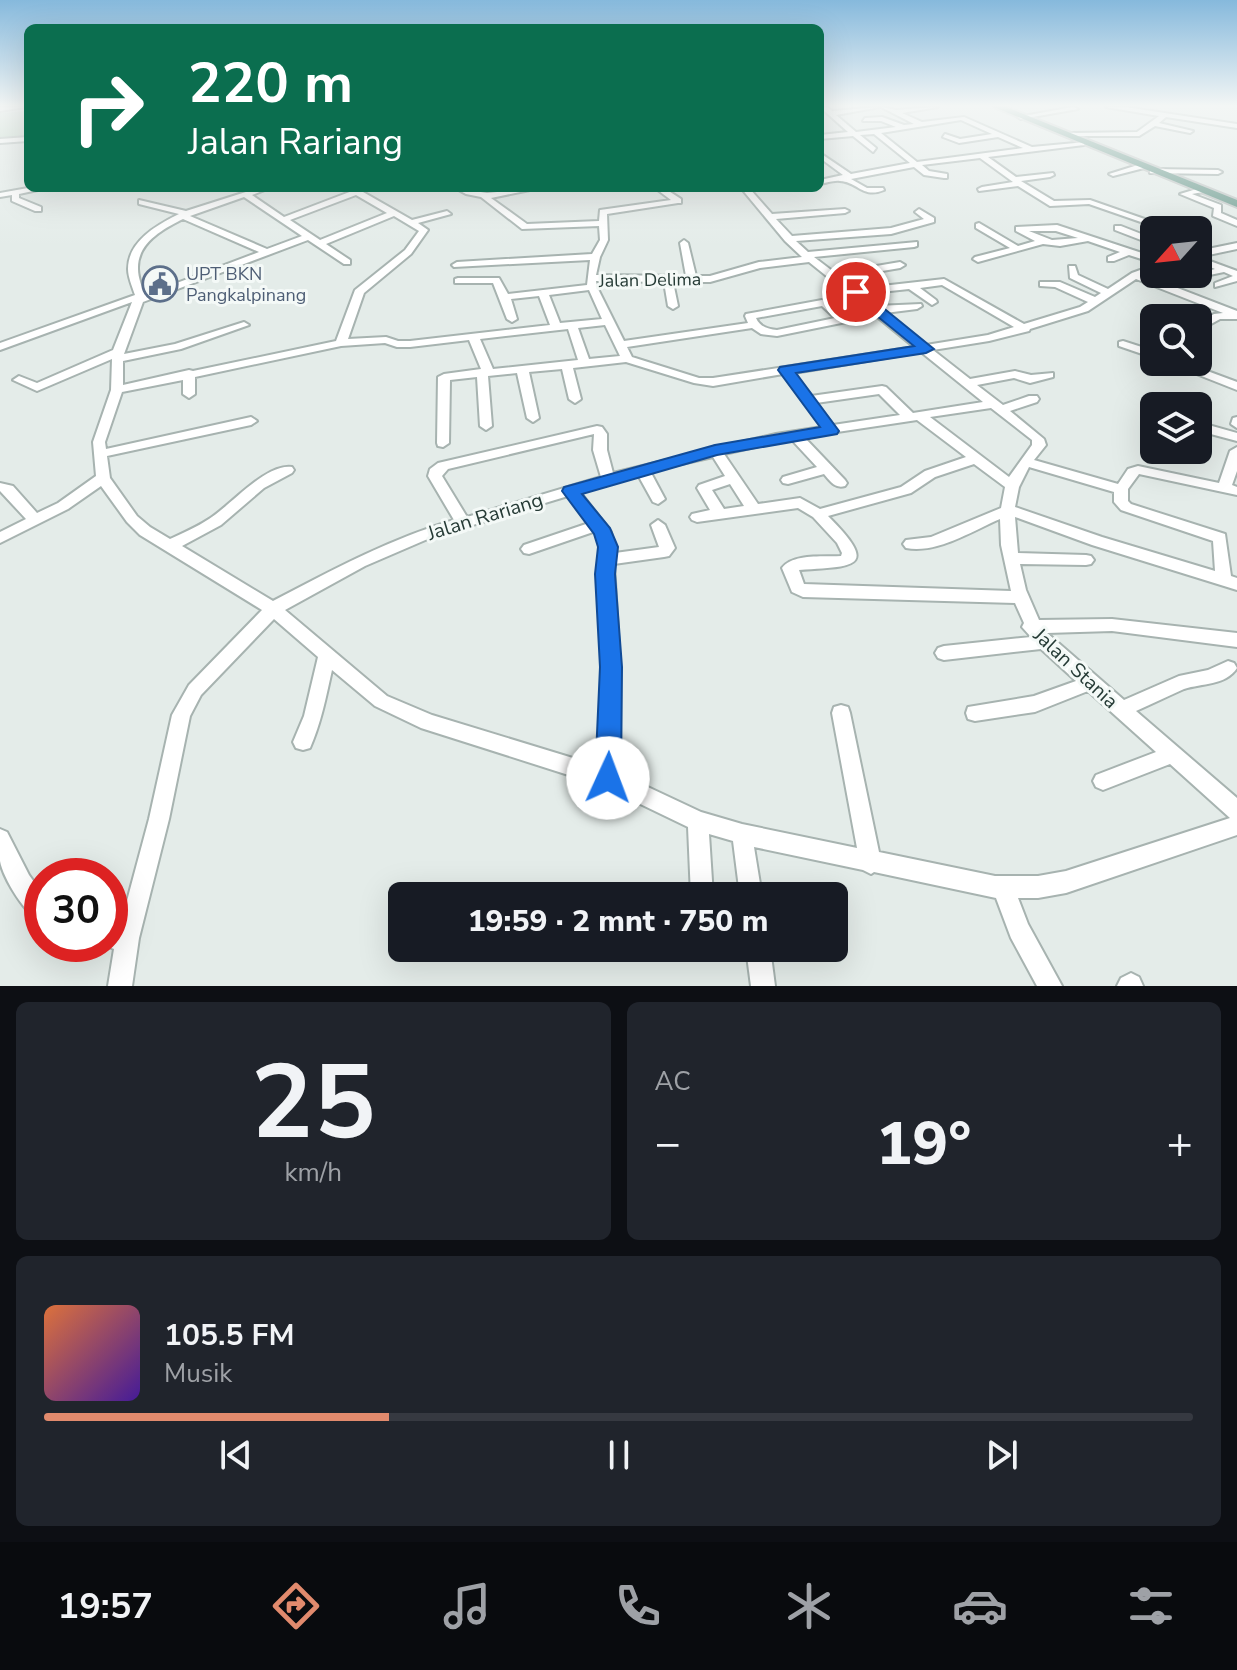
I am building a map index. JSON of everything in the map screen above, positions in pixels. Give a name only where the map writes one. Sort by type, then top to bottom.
[{"type":"main road","points":[[1109,153],[1200,190],[1235,200]]},
{"type":"street","points":[[902,153],[928,174],[944,176]]},
{"type":"street","points":[[824,181],[916,164],[1003,153]]},
{"type":"street","points":[[982,156],[1016,182],[1053,204],[1090,202],[1140,219]]},
{"type":"street","points":[[824,159],[866,190],[880,190]]},
{"type":"street","points":[[1113,174],[1141,166]]},
{"type":"street","points":[[1153,171],[1218,172]]},
{"type":"street","points":[[982,189],[1050,175]]},
{"type":"street","points":[[1200,190],[1184,194],[1218,207],[1216,214],[1237,223]]},
{"type":"street","points":[[0,195],[28,192]]},
{"type":"street","points":[[255,192],[185,215],[157,229],[137,256],[133,270],[140,298],[118,356],[117,390],[101,433],[103,478],[132,519],[145,531],[273,609],[381,701],[428,722],[608,778],[698,821],[871,863],[1003,886],[1038,887],[1066,882],[1237,825]]},
{"type":"street","points":[[326,192],[342,198]]},
{"type":"street","points":[[286,219],[357,192],[422,226],[422,235],[408,252],[359,292],[341,343]]},
{"type":"street","points":[[466,192],[485,197],[513,192]]},
{"type":"street","points":[[505,297],[592,282],[595,257],[604,240],[603,212],[678,201],[665,192]]},
{"type":"street","points":[[749,192],[788,239],[808,257],[879,310],[1038,439],[1039,445],[1027,462],[1121,489]]},
{"type":"street","points":[[16,195],[15,199],[38,209]]},
{"type":"street","points":[[246,195],[347,262]]},
{"type":"street","points":[[643,195],[657,205]]},
{"type":"street","points":[[485,197],[525,227],[603,223]]},
{"type":"street","points":[[142,202],[185,215],[266,252]]},
{"type":"street","points":[[769,217],[845,211]]},
{"type":"street","points":[[788,239],[891,231],[931,220],[919,212]]},
{"type":"street","points":[[319,244],[394,213]]},
{"type":"street","points":[[413,222],[447,214]]},
{"type":"street","points":[[361,216],[374,223]]},
{"type":"street","points":[[979,226],[1035,255]]},
{"type":"street","points":[[1039,243],[1019,228],[1054,227],[1140,255]]},
{"type":"street","points":[[1118,228],[1140,237]]},
{"type":"street","points":[[0,347],[310,236]]},
{"type":"street","points":[[978,259],[1017,247],[1057,244],[1090,237]]},
{"type":"street","points":[[684,243],[692,279]]},
{"type":"street","name":"Jalan Delima","points":[[627,359],[592,282],[710,279],[759,265],[914,244]]},
{"type":"street","points":[[1212,247],[1218,250]]},
{"type":"street","points":[[1212,252],[1236,247]]},
{"type":"street","points":[[1111,259],[1130,251]]},
{"type":"street","points":[[457,265],[595,257]]},
{"type":"street","points":[[1212,263],[1237,276]]},
{"type":"street","points":[[835,276],[900,265]]},
{"type":"street","points":[[1072,268],[1073,276],[1109,293]]},
{"type":"street","points":[[1212,272],[1224,269]]},
{"type":"street","points":[[443,443],[442,380],[449,375],[627,359],[698,381],[713,382],[926,349],[1025,329],[1097,302],[1140,273]]},
{"type":"street","points":[[1135,275],[1237,316]]},
{"type":"street","points":[[1218,285],[1237,276]]},
{"type":"street","points":[[668,279],[673,306]]},
{"type":"street","points":[[458,281],[496,280],[512,319]]},
{"type":"street","points":[[856,292],[944,282],[1025,329]]},
{"type":"street","points":[[1043,284],[1055,283],[1097,302]]},
{"type":"street","points":[[910,285],[932,302]]},
{"type":"street","points":[[1187,296],[1205,288]]},
{"type":"street","points":[[543,292],[556,327]]},
{"type":"street","points":[[842,319],[829,305],[822,303],[749,318],[754,325],[771,333],[842,319],[879,310],[917,306]]},
{"type":"street","points":[[1212,319],[1218,316],[1237,316]]},
{"type":"street","points":[[117,390],[341,343],[386,340],[410,344],[608,321]]},
{"type":"street","points":[[19,380],[32,387],[41,386],[118,356],[177,347],[244,325]]},
{"type":"street","points":[[572,325],[584,363]]},
{"type":"street","points":[[619,345],[754,325]]},
{"type":"street","points":[[473,336],[485,372],[486,426]]},
{"type":"street","points":[[1123,344],[1140,350]]},
{"type":"street","points":[[567,365],[575,399]]},
{"type":"street","points":[[522,368],[533,418]]},
{"type":"street","points":[[786,370],[831,431]]},
{"type":"street","points":[[189,373],[189,394]]},
{"type":"street","points":[[967,383],[1015,374],[1030,379],[1049,375]]},
{"type":"street","points":[[1210,376],[1237,386]]},
{"type":"street","points":[[808,400],[882,390],[1012,486]]},
{"type":"street","name":"Jalan Rariang","points":[[128,911],[159,819],[181,715],[195,690],[273,609],[393,546],[462,521],[608,478],[715,450],[1033,399]]},
{"type":"street","points":[[100,454],[251,421]]},
{"type":"street","points":[[462,521],[435,476],[435,472],[443,466],[597,430],[601,434],[600,450],[608,478]]},
{"type":"street","points":[[1212,430],[1237,437]]},
{"type":"street","points":[[795,436],[840,483]]},
{"type":"street","points":[[715,450],[753,508]]},
{"type":"street","points":[[911,544],[933,542],[1007,510],[1230,582],[1220,538],[1126,507],[1121,502],[1121,489],[1134,470],[1231,488],[1237,451]]},
{"type":"street","points":[[818,514],[906,490],[930,474],[974,459]]},
{"type":"street","name":"Jalan Stania","points":[[1027,462],[1012,486],[1007,510],[1018,597],[1030,627],[1237,811]]},
{"type":"street","points":[[642,469],[658,499]]},
{"type":"street","points":[[788,480],[826,469]]},
{"type":"street","points":[[172,545],[216,522],[259,485],[287,470]]},
{"type":"street","points":[[0,538],[36,521],[103,478]]},
{"type":"street","points":[[719,513],[704,488],[733,478]]},
{"type":"street","points":[[0,487],[8,489],[36,521]]},
{"type":"street","points":[[571,491],[607,539],[611,667],[608,778]]},
{"type":"street","points":[[697,517],[800,503],[818,514],[843,540],[850,558],[793,565],[790,568],[803,591],[1018,597]]},
{"type":"street","points":[[529,549],[599,525]]},
{"type":"street","points":[[606,560],[664,552],[667,548],[658,525]]},
{"type":"street","points":[[1013,558],[1086,560]]},
{"type":"street","points":[[1030,627],[1112,625],[1237,640]]},
{"type":"street","points":[[944,653],[1044,642]]},
{"type":"street","points":[[303,742],[313,716],[327,654]]},
{"type":"street","points":[[1121,710],[1185,681],[1211,677],[1228,668]]},
{"type":"street","points":[[975,713],[1035,704],[1090,683]]},
{"type":"street","points":[[841,713],[871,863]]},
{"type":"street","points":[[1103,781],[1172,755]]},
{"type":"street","points":[[698,821],[701,882]]},
{"type":"street","points":[[742,834],[749,882]]},
{"type":"street","points":[[0,839],[24,887]]},
{"type":"street","points":[[1003,886],[1019,930],[1050,986]]},
{"type":"street","name":"Jalan Rariang","points":[[120,962],[120,986]]},
{"type":"street","points":[[760,962],[763,986]]},
{"type":"place","name":"UPT BKN Pangkalpinang","points":[[160,284]]},
{"type":"route","points":[[608,778],[611,667],[605,574],[607,539],[571,491],[625,473],[715,450],[831,431],[786,370],[926,349],[856,292]]}]
